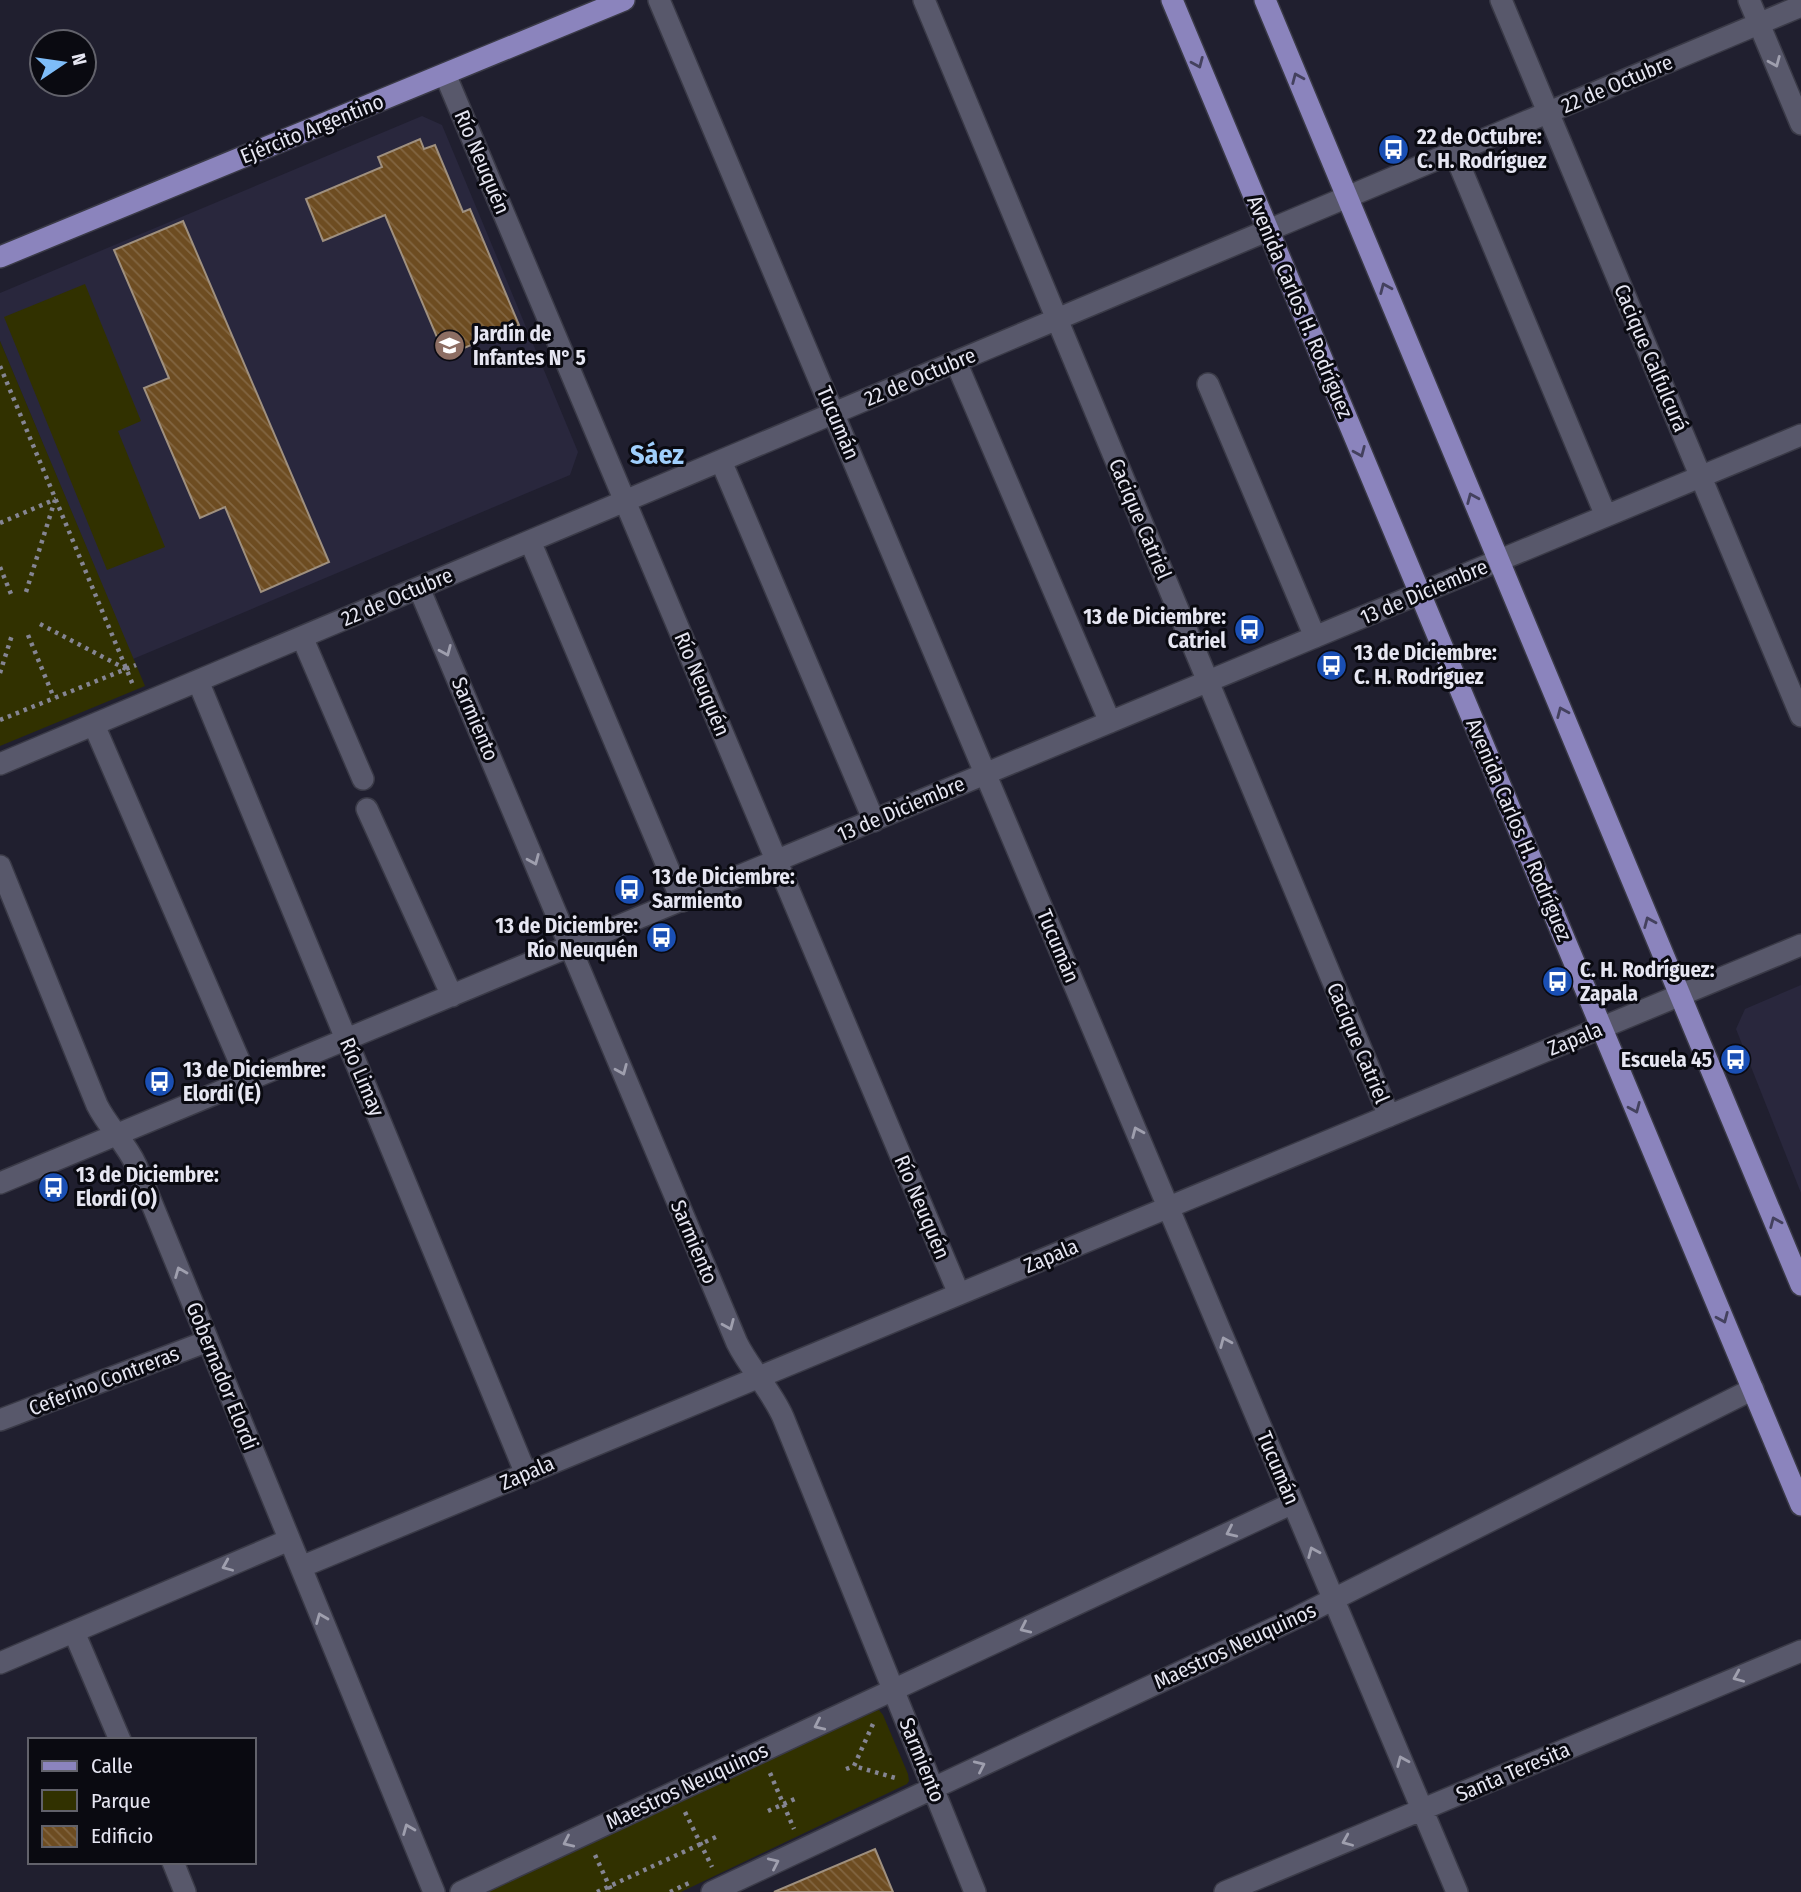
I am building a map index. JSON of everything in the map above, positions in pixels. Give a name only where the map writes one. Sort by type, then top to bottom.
[{"type":"main road","name":"Ejército Argentino","points":[[0,257],[624,0]]},
{"type":"main road","name":"Avenida Carlos H. Rodríguez","points":[[1172,0],[1801,1504]]},
{"type":"main road","points":[[1265,0],[1801,1285]]},
{"type":"street","name":"Tucumán","points":[[659,0],[1457,1892]]},
{"type":"street","name":"Cacique Catriel","points":[[924,0],[1389,1116]]},
{"type":"street","name":"Cacique Calfulcurá","points":[[1501,0],[1801,716]]},
{"type":"street","points":[[1749,0],[1801,124]]},
{"type":"street","name":"22 de Octubre","points":[[0,764],[1801,6]]},
{"type":"street","name":"Río Neuquén","points":[[445,74],[958,1294]]},
{"type":"street","points":[[1454,152],[1606,516]]},
{"type":"street","points":[[956,362],[1110,722]]},
{"type":"street","points":[[1208,384],[1315,637]]},
{"type":"street","name":"13 de Diciembre","points":[[0,1183],[1801,435]]},
{"type":"street","points":[[722,461],[874,821]]},
{"type":"street","points":[[530,541],[682,901]]},
{"type":"street","name":"Sarmiento","points":[[419,588],[737,1343],[783,1418],[975,1892]]},
{"type":"street","points":[[302,637],[363,779]]},
{"type":"street","name":"Río Limay","points":[[198,681],[526,1474]]},
{"type":"street","points":[[94,725],[248,1081]]},
{"type":"street","points":[[367,809],[452,996]]},
{"type":"street","name":"Gobernador Elordi","points":[[0,866],[97,1104],[133,1159],[434,1892]]},
{"type":"street","name":"Zapala","points":[[300,1567],[1801,945]]},
{"type":"street","name":"Ceferino Contreras","points":[[0,1420],[208,1341]]},
{"type":"street","name":"Maestros Neuquinos","points":[[713,1882],[933,1788],[1333,1599],[1752,1389]]},
{"type":"street","name":"Maestros Neuquinos","points":[[461,1892],[1293,1503]]},
{"type":"street","points":[[0,1663],[289,1540]]},
{"type":"street","points":[[74,1632],[119,1738]]},
{"type":"street","name":"Santa Teresita","points":[[1225,1892],[1801,1651]]},
{"type":"street","points":[[174,1864],[185,1892]]},
{"type":"path","points":[[0,366],[141,705]]},
{"type":"path","points":[[0,523],[56,499]]},
{"type":"path","points":[[26,592],[56,499]]},
{"type":"path","points":[[0,567],[11,594]]},
{"type":"path","points":[[40,625],[126,669]]},
{"type":"path","points":[[0,674],[12,635]]},
{"type":"path","points":[[28,635],[54,698]]},
{"type":"path","points":[[0,720],[136,665]]},
{"type":"path","points":[[854,1766],[877,1716]]},
{"type":"path","points":[[766,1766],[796,1833]]},
{"type":"path","points":[[846,1769],[854,1766],[903,1780]]},
{"type":"path","points":[[768,1811],[797,1798]]},
{"type":"path","points":[[682,1806],[701,1844],[713,1882]]},
{"type":"path","points":[[597,1892],[718,1836]]},
{"type":"path","points":[[592,1849],[612,1892]]},
{"type":"path","points":[[670,1892],[692,1882]]},
{"type":"shaded area","points":[[422,116],[442,125],[578,452],[570,475],[133,659],[0,341],[0,293]]},
{"type":"shaded area","points":[[1801,985],[1801,1193],[1736,1029],[1745,1009]]},
{"type":"green space","points":[[85,284],[141,421],[118,431],[165,547],[107,570],[4,317]]},
{"type":"green space","points":[[0,341],[145,686],[0,746]]},
{"type":"green space","points":[[879,1710],[908,1774],[907,1784],[681,1892],[484,1892],[872,1711]]},
{"type":"building","points":[[420,139],[424,149],[435,145],[463,212],[470,209],[519,325],[445,356],[385,215],[323,241],[306,199],[382,167],[378,157]]},
{"type":"building","points":[[183,221],[329,562],[261,592],[225,507],[200,518],[144,388],[169,378],[114,250]]},
{"type":"building","points":[[875,1849],[893,1892],[774,1892]]},
{"type":"place","name":"22 de Octubre: C. H. Rodríguez","points":[[1394,149]]},
{"type":"place","name":"Jardín de Infantes N° 5","points":[[450,346]]},
{"type":"place","name":"13 de Diciembre: Catriel","points":[[1249,629]]},
{"type":"place","name":"13 de Diciembre: C. H. Rodríguez","points":[[1331,665]]},
{"type":"place","name":"13 de Diciembre: Sarmiento","points":[[629,889]]},
{"type":"place","name":"13 de Diciembre: Río Neuquén","points":[[661,938]]},
{"type":"place","name":"C. H. Rodríguez: Zapala","points":[[1557,982]]},
{"type":"place","name":"Escuela 45","points":[[1735,1060]]},
{"type":"place","name":"13 de Diciembre: Elordi (E)","points":[[160,1082]]},
{"type":"place","name":"13 de Diciembre: Elordi (O)","points":[[53,1187]]},
{"type":"district","name":"Sáez","points":[[657,454]]}]
